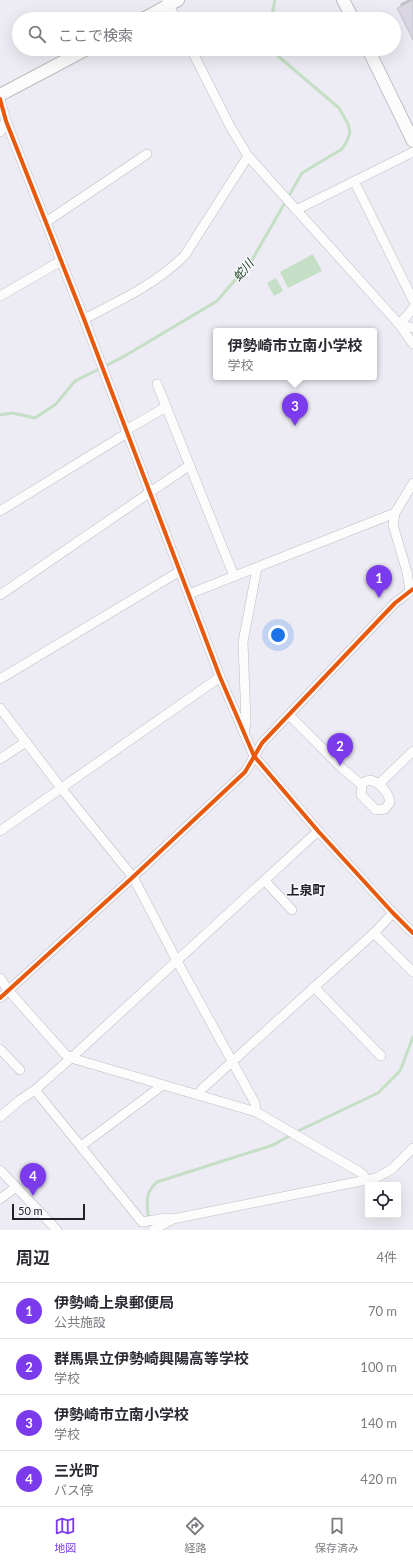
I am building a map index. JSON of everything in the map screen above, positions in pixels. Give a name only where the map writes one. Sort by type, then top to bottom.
[{"type":"main road","points":[[344,0],[350,12]]},
{"type":"main road","points":[[155,12],[171,2]]},
{"type":"main road","points":[[0,95],[74,56]]},
{"type":"main road","points":[[371,56],[413,141]]},
{"type":"street","points":[[171,2],[174,12]]},
{"type":"street","points":[[195,56],[231,128],[248,156],[399,324],[413,344]]},
{"type":"street","points":[[0,99],[6,121],[84,319],[220,677],[254,756],[318,831],[413,932]]},
{"type":"street","points":[[0,132],[6,121]]},
{"type":"street","points":[[293,207],[354,181],[413,152]]},
{"type":"street","points":[[46,222],[147,154]]},
{"type":"street","points":[[84,319],[139,290],[176,264],[185,255],[248,156]]},
{"type":"street","points":[[354,181],[413,300]]},
{"type":"street","points":[[0,296],[61,261]]},
{"type":"street","points":[[399,324],[413,308]]},
{"type":"street","points":[[399,324],[413,328]]},
{"type":"street","points":[[157,384],[234,576]]},
{"type":"street","points":[[0,511],[166,407]]},
{"type":"street","points":[[0,595],[190,465]]},
{"type":"street","points":[[0,998],[134,877],[245,772],[262,743],[395,603],[411,590],[393,525],[394,513],[413,483]]},
{"type":"street","points":[[189,594],[394,513]]},
{"type":"street","points":[[244,735],[246,722],[243,642],[257,568]]},
{"type":"street","points":[[0,679],[180,571]]},
{"type":"street","points":[[0,831],[220,677]]},
{"type":"street","points":[[0,708],[134,877],[177,962],[255,1103],[256,1112]]},
{"type":"street","points":[[289,715],[344,770],[362,785]]},
{"type":"street","points":[[0,759],[26,742]]},
{"type":"street","points":[[378,784],[413,752]]},
{"type":"street","points":[[370,780],[378,784],[390,798],[389,805],[382,810],[376,810],[361,794],[362,785],[364,782],[370,780]]},
{"type":"street","points":[[0,1117],[20,1100],[36,1090],[318,831]]},
{"type":"street","points":[[265,881],[292,910]]},
{"type":"street","points":[[198,1095],[202,1089],[394,913]]},
{"type":"street","points":[[374,932],[413,972]]},
{"type":"street","points":[[0,978],[8,990],[71,1058],[256,1112],[363,1174],[365,1179]]},
{"type":"street","points":[[314,987],[381,1056]]},
{"type":"street","points":[[0,1049],[20,1070]]},
{"type":"street","points":[[81,1146],[163,1085]]},
{"type":"street","points":[[36,1090],[142,1222],[166,1218],[173,1219]]},
{"type":"street","points":[[153,1230],[173,1219],[376,1178],[386,1173],[413,1148]]},
{"type":"street","points":[[0,1170],[57,1230]]},
{"type":"street","points":[[0,1199],[16,1188]]},
{"type":"shaded area","points":[[313,254],[322,271],[288,288],[280,272]]},
{"type":"shaded area","points":[[276,278],[283,291],[274,296],[267,283]]},
{"type":"building","points":[[413,0],[413,40],[401,16],[401,12],[399,12],[397,8]]},
{"type":"waterway","name":"蛇川","points":[[272,12],[275,0]]},
{"type":"waterway","name":"蛇川","points":[[0,415],[12,413],[35,418],[56,404],[75,381],[123,357],[217,301],[252,260],[302,173],[342,149],[350,132],[348,124],[339,108],[278,56]]},
{"type":"waterway","points":[[298,1131],[378,1093],[400,1071],[413,1037]]},
{"type":"waterway","points":[[148,1216],[147,1201],[149,1193],[157,1182],[273,1145],[289,1136]]},
{"type":"cycle path","points":[[0,99],[6,121],[84,319],[220,677],[254,756],[318,831],[413,933]]},
{"type":"cycle path","points":[[0,998],[133,877],[245,772],[262,743],[395,603],[413,589]]},
{"type":"place","name":"伊勢崎市立南小学校","points":[[295,426]]},
{"type":"place","name":"伊勢崎上泉郵便局","points":[[379,598]]},
{"type":"place","name":"群馬県立伊勢崎興陽高等学校","points":[[340,766]]},
{"type":"place","name":"三光町","points":[[33,1196]]},
{"type":"district","name":"上泉町","points":[[306,890]]}]
